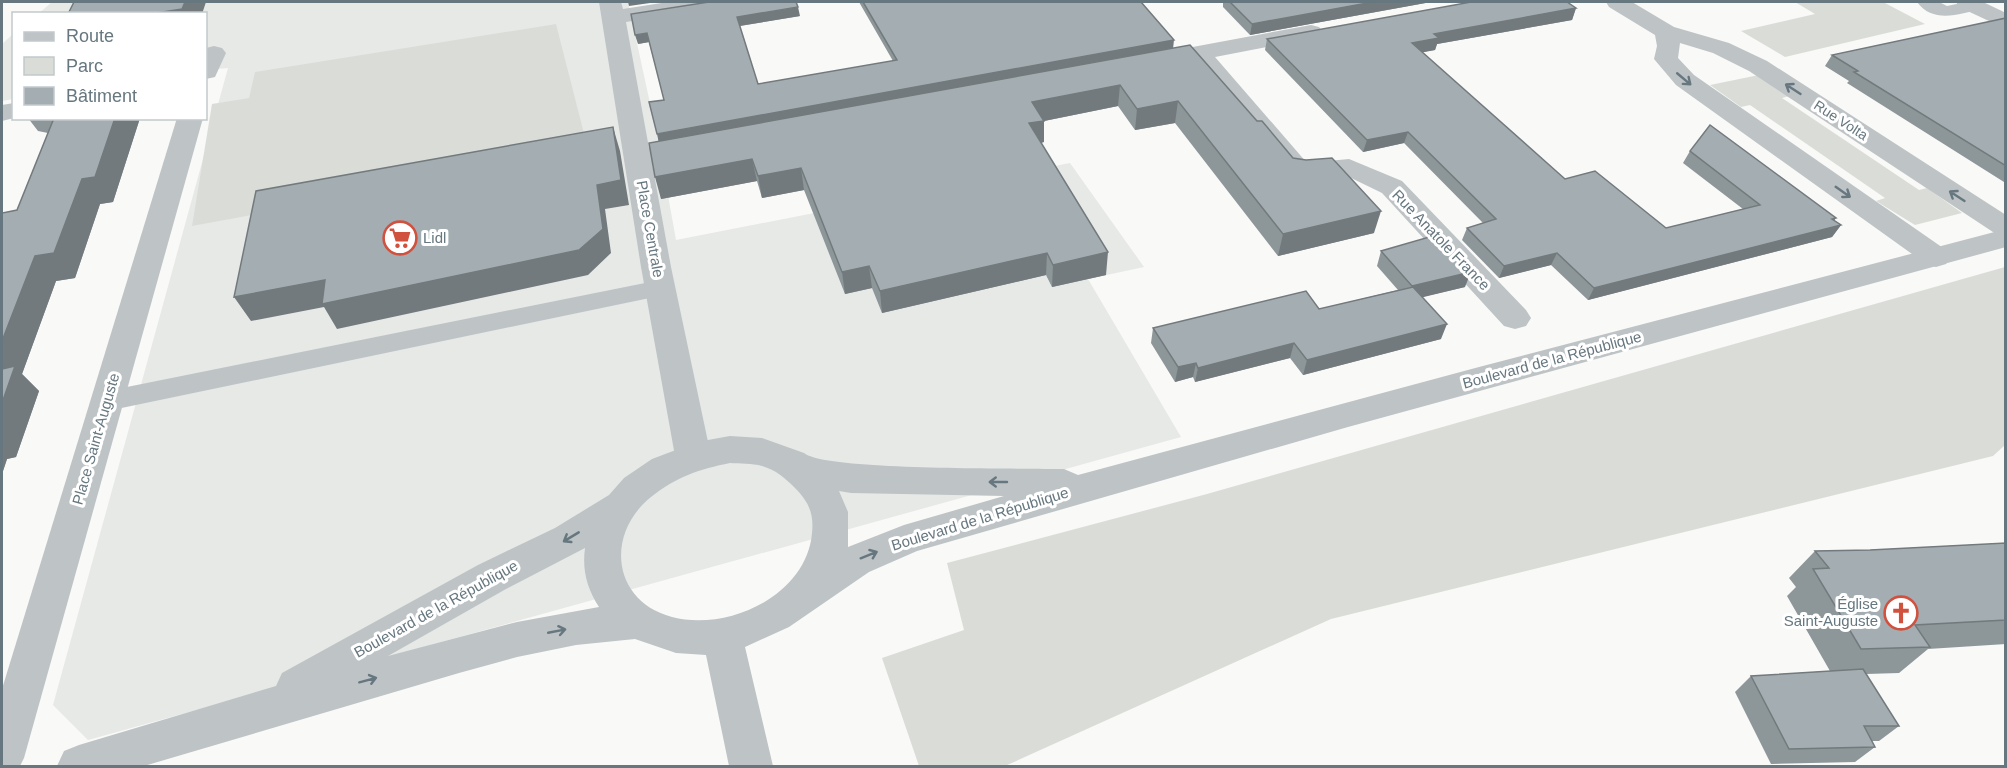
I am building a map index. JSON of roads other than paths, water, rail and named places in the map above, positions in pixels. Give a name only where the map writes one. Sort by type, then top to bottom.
[{"type":"street","points":[[611,9],[708,2]]},
{"type":"street","name":"Rue Volta","points":[[1617,2],[1666,32],[1720,48],[1758,66],[2006,228]]},
{"type":"street","points":[[1971,3],[2006,22]]},
{"type":"street","name":"Place Centrale","points":[[611,9],[660,288],[680,376],[693,456]]},
{"type":"street","points":[[1129,66],[1337,27]]},
{"type":"street","points":[[1666,32],[1669,46],[1666,59],[1685,81],[1936,256]]},
{"type":"street","name":"Rue Anatole France","points":[[1199,53],[1300,172],[1349,167],[1392,187],[1515,318]]},
{"type":"street","name":"Place Saint-Auguste","points":[[2,758],[189,120]]},
{"type":"street","points":[[637,158],[719,142]]},
{"type":"street","name":"Boulevard de la République","points":[[801,596],[860,558],[915,536],[1099,483],[2006,238]]},
{"type":"street","points":[[734,449],[773,454],[804,471],[829,506],[829,551],[801,596],[765,621],[722,636],[675,636],[636,622],[611,598],[601,568],[604,536],[620,506],[649,478],[665,467],[693,456],[734,449]]},
{"type":"street","name":"Boulevard de la République","points":[[804,471],[850,479],[903,482],[1099,483]]},
{"type":"street","name":"Boulevard de la République","points":[[251,712],[492,577],[568,539],[620,506]]},
{"type":"street","name":"Boulevard de la République","points":[[79,766],[251,712],[506,641],[598,623],[636,622]]},
{"type":"street","points":[[722,636],[751,766]]},
{"type":"lane","points":[[1926,2],[1945,12],[1971,3]]},
{"type":"lane","points":[[107,401],[660,288]]},
{"type":"place","name":"Lidl","points":[[400,238]]},
{"type":"place","name":"Église Saint-Auguste","points":[[1901,613]]}]
